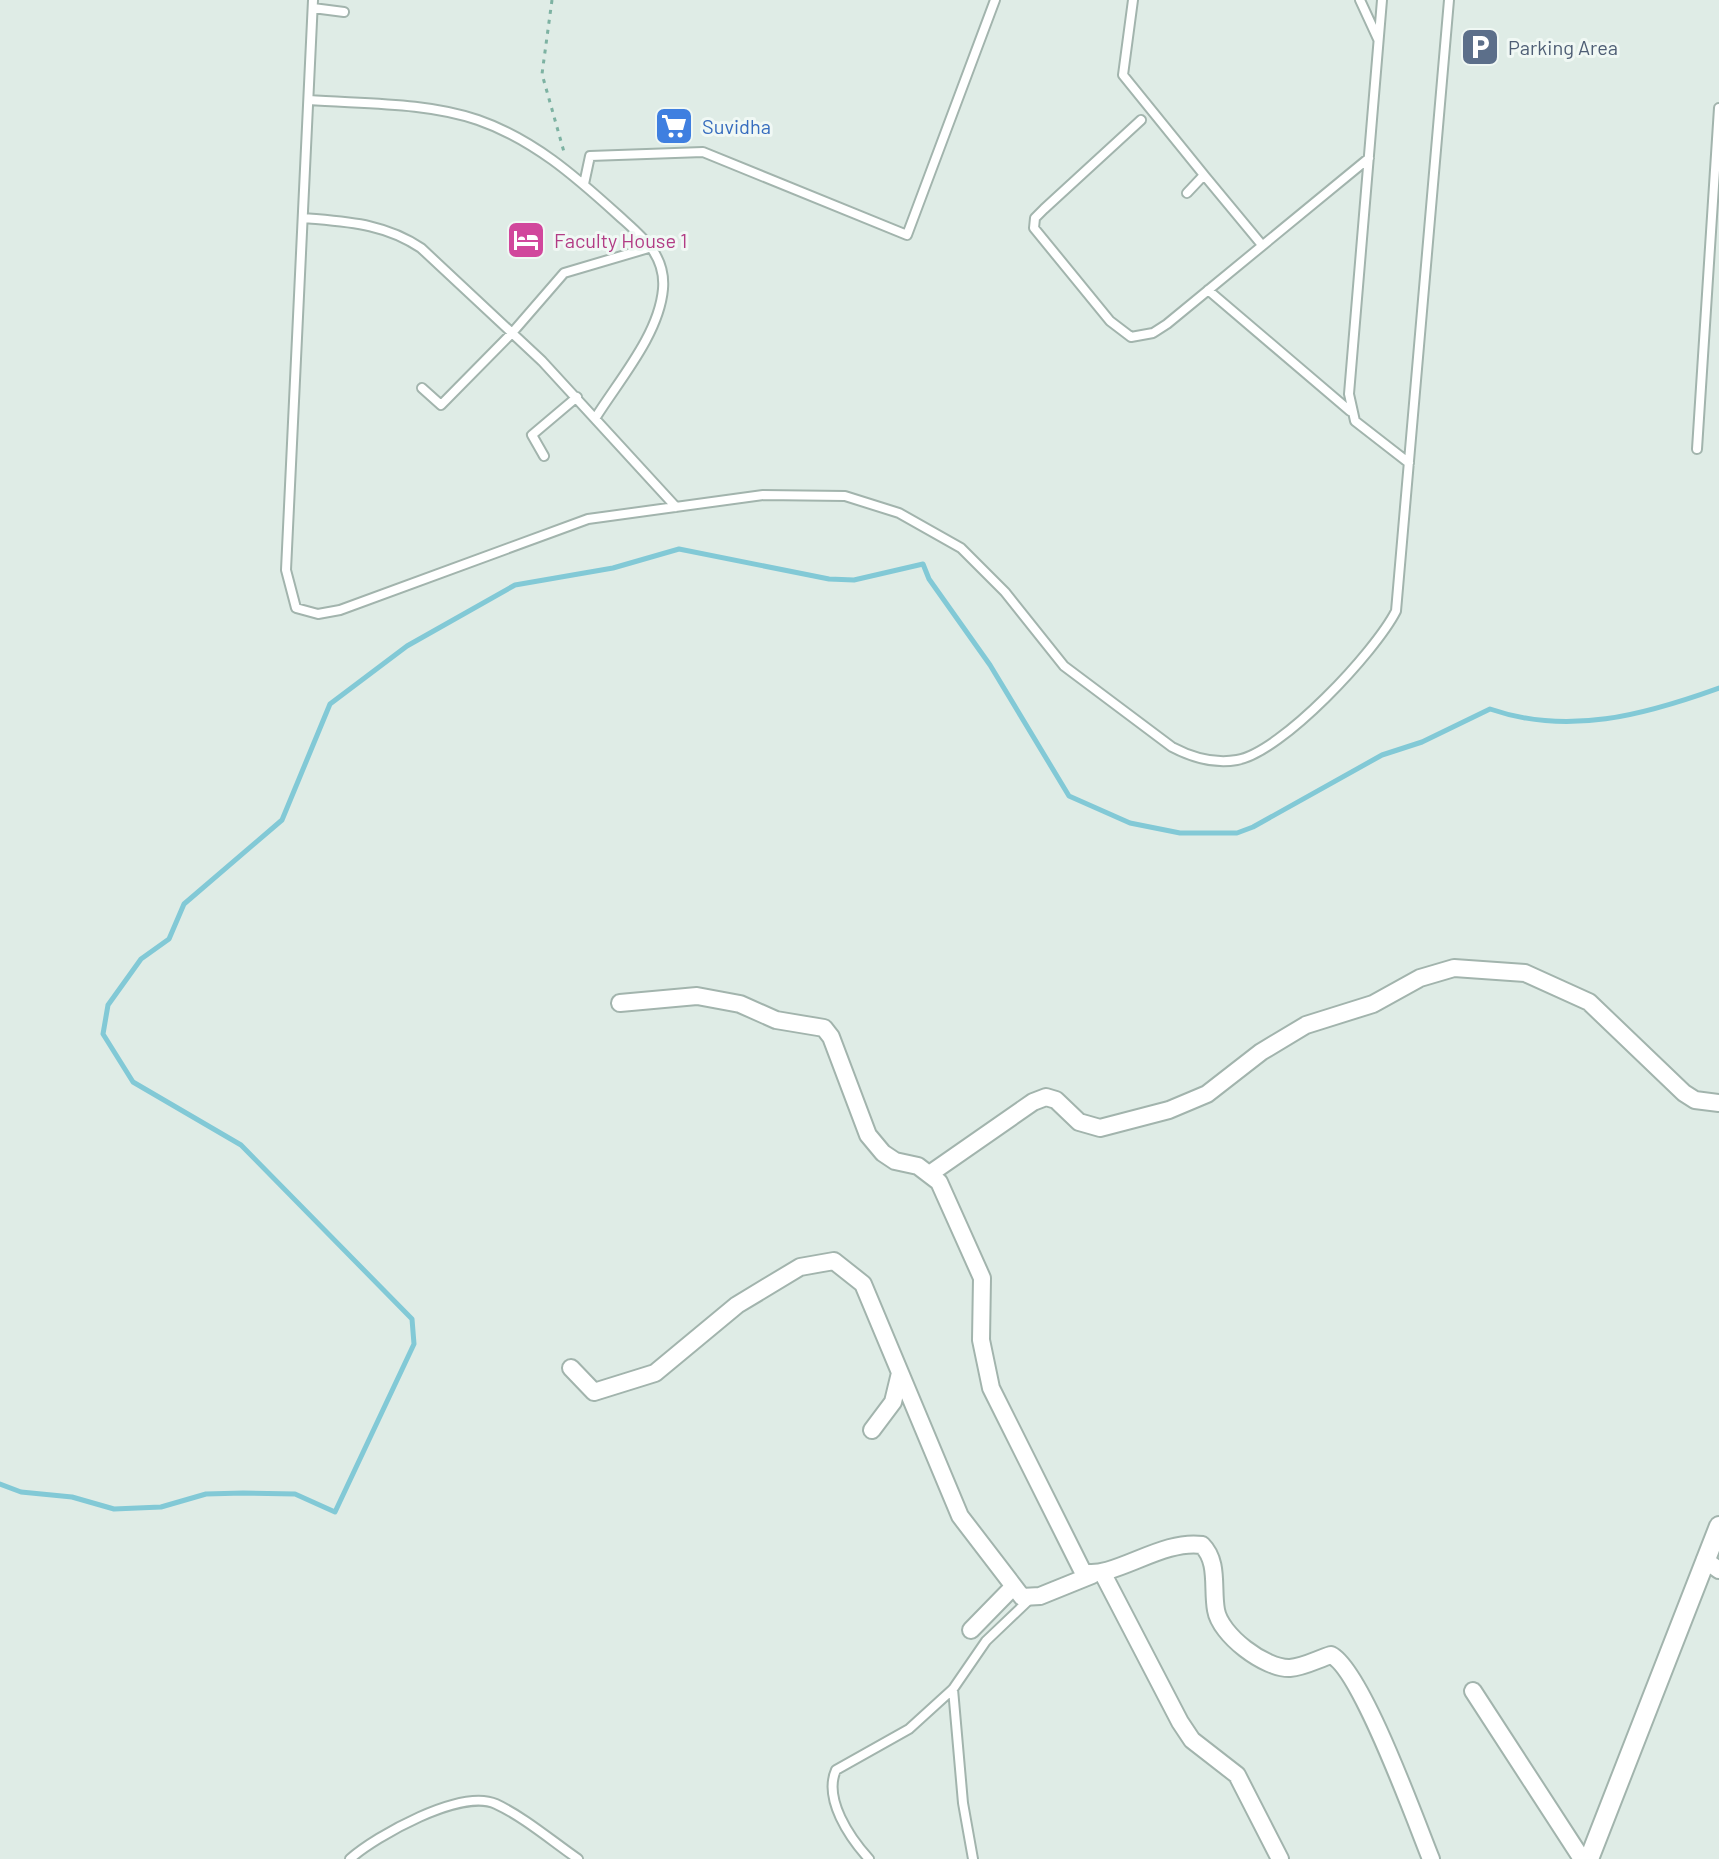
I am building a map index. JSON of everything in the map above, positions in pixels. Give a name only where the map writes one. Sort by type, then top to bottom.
[{"type":"street","points":[[931,1173],[1033,1102],[1046,1097],[1056,1100],[1079,1122],[1100,1128],[1169,1110],[1207,1094],[1261,1052],[1306,1025],[1373,1004],[1420,978],[1454,968],[1525,973],[1589,1002],[1684,1093],[1695,1100],[1719,1103]]},
{"type":"street","points":[[620,1003],[697,996],[740,1004],[776,1020],[824,1028],[831,1037],[868,1135],[883,1153],[895,1161],[931,1173],[939,1182],[982,1278],[981,1340],[991,1388],[1078,1566],[1083,1572],[1097,1574]]},
{"type":"street","points":[[571,1368],[594,1392],[655,1373],[737,1305],[800,1267],[834,1261],[863,1284],[960,1516],[1022,1597],[1029,1599],[1158,1550],[1202,1545],[1213,1566],[1216,1614],[1236,1639],[1268,1664],[1279,1667],[1300,1666],[1331,1655],[1341,1660],[1358,1687],[1431,1859]]},
{"type":"street","points":[[872,1430],[893,1402],[900,1373]]},
{"type":"street","points":[[1589,1859],[1712,1565],[1719,1526]]},
{"type":"street","points":[[1097,1574],[1180,1722],[1192,1740],[1237,1775],[1280,1859]]},
{"type":"street","points":[[971,1630],[1013,1587]]},
{"type":"street","points":[[1473,1691],[1582,1859]]},
{"type":"lane","points":[[584,184],[590,156],[703,152],[907,235],[995,0]]},
{"type":"lane","points":[[1133,0],[1123,75],[1262,245]]},
{"type":"lane","points":[[1360,0],[1379,40]]},
{"type":"lane","points":[[1350,411],[1382,0]]},
{"type":"lane","points":[[344,12],[313,4],[286,570],[296,608],[318,614],[340,610],[588,519],[763,495],[822,494],[856,499],[899,513],[961,548],[983,568],[1064,666],[1087,686],[1189,756],[1236,760],[1275,741],[1313,708],[1376,646],[1396,611],[1449,0]]},
{"type":"lane","points":[[309,100],[408,108],[478,120],[534,148],[569,171],[652,247],[662,271],[660,305],[651,329],[596,417]]},
{"type":"lane","points":[[1697,449],[1719,108]]},
{"type":"lane","points":[[1141,120],[1035,218],[1034,228],[1110,321],[1131,337],[1153,333],[1369,158]]},
{"type":"lane","points":[[1187,193],[1204,175]]},
{"type":"lane","points":[[304,218],[370,224],[401,234],[421,248],[577,397],[676,507]]},
{"type":"lane","points":[[422,388],[441,405],[512,333],[564,273],[652,247]]},
{"type":"lane","points":[[1208,290],[1350,411],[1364,430],[1409,463]]},
{"type":"lane","points":[[544,456],[532,435],[577,397]]},
{"type":"lane","points":[[869,1859],[854,1841],[832,1791],[836,1770],[897,1737],[953,1689],[986,1641],[1029,1599]]},
{"type":"lane","points":[[953,1689],[963,1803],[973,1859]]},
{"type":"lane","points":[[350,1859],[367,1843],[458,1801],[493,1802],[578,1859]]},
{"type":"path","points":[[552,0],[542,74],[569,171]]},
{"type":"waterway","points":[[0,1484],[21,1492],[72,1497],[114,1509],[161,1507],[206,1494],[243,1493],[295,1494],[335,1512],[414,1344],[412,1319],[241,1145],[133,1082],[103,1034],[108,1005],[141,959],[169,939],[184,904],[282,820],[330,704],[407,646],[515,585],[613,568],[679,549],[829,579],[854,580],[923,564],[929,579],[990,665],[1069,796],[1130,823],[1180,833],[1237,833],[1253,827],[1382,755],[1422,742],[1490,709],[1548,721],[1606,719],[1634,714],[1719,688]]},
{"type":"place","name":"Parking Area","points":[[1480,47]]},
{"type":"place","name":"Suvidha","points":[[674,126]]},
{"type":"place","name":"Faculty House 1","points":[[526,240]]}]
